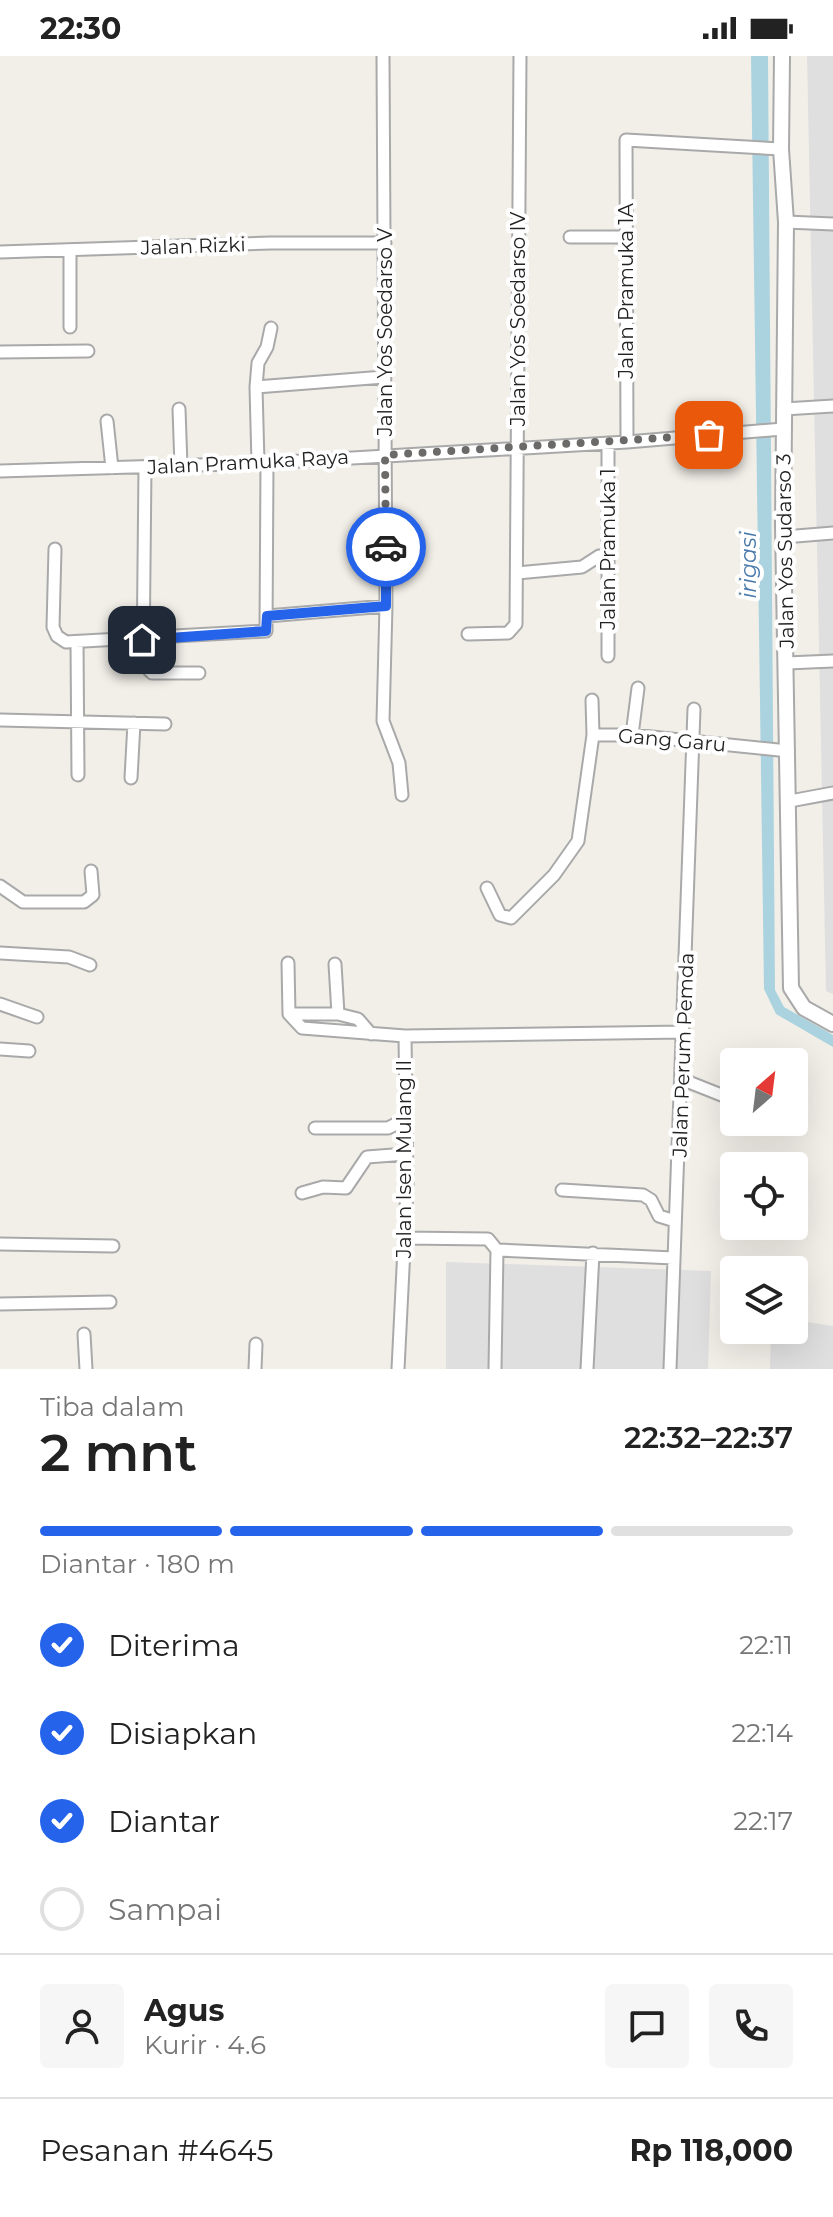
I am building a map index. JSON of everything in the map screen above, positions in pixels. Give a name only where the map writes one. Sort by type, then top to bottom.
[{"type":"street","name":"Jalan Yos Soedarso V","points":[[383,56],[386,606],[383,721],[399,763],[402,795]]},
{"type":"street","name":"Jalan Yos Soedarso IV","points":[[468,634],[508,633],[515,628],[520,56]]},
{"type":"street","name":"Jalan Yos Sudarso 3","points":[[782,56],[775,149],[786,222],[782,429],[787,663],[783,751],[790,801],[791,988],[804,1008],[833,1024]]},
{"type":"street","name":"Jalan Pramuka 1A","points":[[627,442],[626,140],[775,149]]},
{"type":"street","points":[[786,222],[833,224]]},
{"type":"street","points":[[570,237],[626,237]]},
{"type":"street","name":"Jalan Rizki","points":[[0,252],[271,243],[385,243]]},
{"type":"street","points":[[70,251],[70,327]]},
{"type":"street","points":[[55,549],[54,632],[61,640],[142,640],[266,631],[262,463],[256,387],[257,366],[269,343],[271,328]]},
{"type":"street","points":[[0,352],[88,351]]},
{"type":"street","points":[[256,387],[384,377]]},
{"type":"street","points":[[784,409],[833,406]]},
{"type":"street","points":[[179,409],[181,466]]},
{"type":"street","points":[[107,421],[112,468]]},
{"type":"street","name":"Jalan Pramuka Raya","points":[[0,471],[262,463],[627,442],[782,429]]},
{"type":"street","name":"Jalan Pramuka 1","points":[[608,443],[608,656]]},
{"type":"street","points":[[145,467],[143,664],[148,671],[199,673]]},
{"type":"street","points":[[784,531],[833,533]]},
{"type":"street","points":[[517,573],[582,567],[599,556],[608,556]]},
{"type":"street","points":[[267,616],[386,606]]},
{"type":"street","points":[[77,642],[78,775]]},
{"type":"street","points":[[787,663],[833,661]]},
{"type":"street","points":[[632,735],[638,688]]},
{"type":"street","points":[[592,700],[593,735]]},
{"type":"street","name":"Jalan Perum Pemda","points":[[670,1369],[694,709]]},
{"type":"street","points":[[0,720],[165,724]]},
{"type":"street","points":[[131,778],[134,723]]},
{"type":"street","name":"Gang Garu","points":[[487,888],[500,915],[511,918],[565,861],[581,831],[593,735],[632,735],[783,751]]},
{"type":"street","points":[[790,801],[833,793]]},
{"type":"street","points":[[0,886],[23,902],[84,902],[93,895],[91,871]]},
{"type":"street","points":[[0,953],[69,957],[90,965]]},
{"type":"street","points":[[288,963],[289,1014],[293,1022],[308,1031],[405,1036]]},
{"type":"street","points":[[335,964],[338,1014]]},
{"type":"street","points":[[0,1004],[37,1017]]},
{"type":"street","points":[[289,1014],[338,1014],[358,1019],[371,1034]]},
{"type":"street","name":"Jalan Isen Mulang II","points":[[398,1369],[406,1154],[405,1036],[684,1032]]},
{"type":"street","points":[[0,1049],[29,1051]]},
{"type":"street","points":[[681,1079],[720,1094]]},
{"type":"street","points":[[315,1128],[388,1128],[406,1119]]},
{"type":"street","points":[[302,1193],[323,1187],[346,1188],[367,1157],[406,1154]]},
{"type":"street","points":[[562,1190],[643,1195],[651,1200],[659,1216],[675,1221]]},
{"type":"street","points":[[404,1238],[488,1239],[497,1250],[495,1369]]},
{"type":"street","points":[[0,1244],[113,1246]]},
{"type":"street","points":[[497,1250],[674,1258]]},
{"type":"street","points":[[587,1369],[593,1253]]},
{"type":"street","points":[[0,1304],[110,1302]]},
{"type":"street","points":[[84,1334],[86,1369]]},
{"type":"street","points":[[255,1369],[256,1344]]},
{"type":"shaded area","points":[[807,56],[833,56],[833,994],[826,991]]},
{"type":"shaded area","points":[[446,1262],[711,1271],[708,1369],[446,1369]]},
{"type":"shaded area","points":[[808,1322],[833,1326],[833,1369],[770,1369],[771,1344],[808,1344]]},
{"type":"water","points":[[751,56],[768,56],[775,990],[784,1007],[833,1035],[833,1047],[776,1014],[764,989]]},
{"type":"way so far","points":[[386,547],[385,455],[709,435]]},
{"type":"route","points":[[142,640],[266,631],[267,616],[386,606],[386,547]]},
{"type":"water label","name":"irigasi","points":[[748,565]]}]
